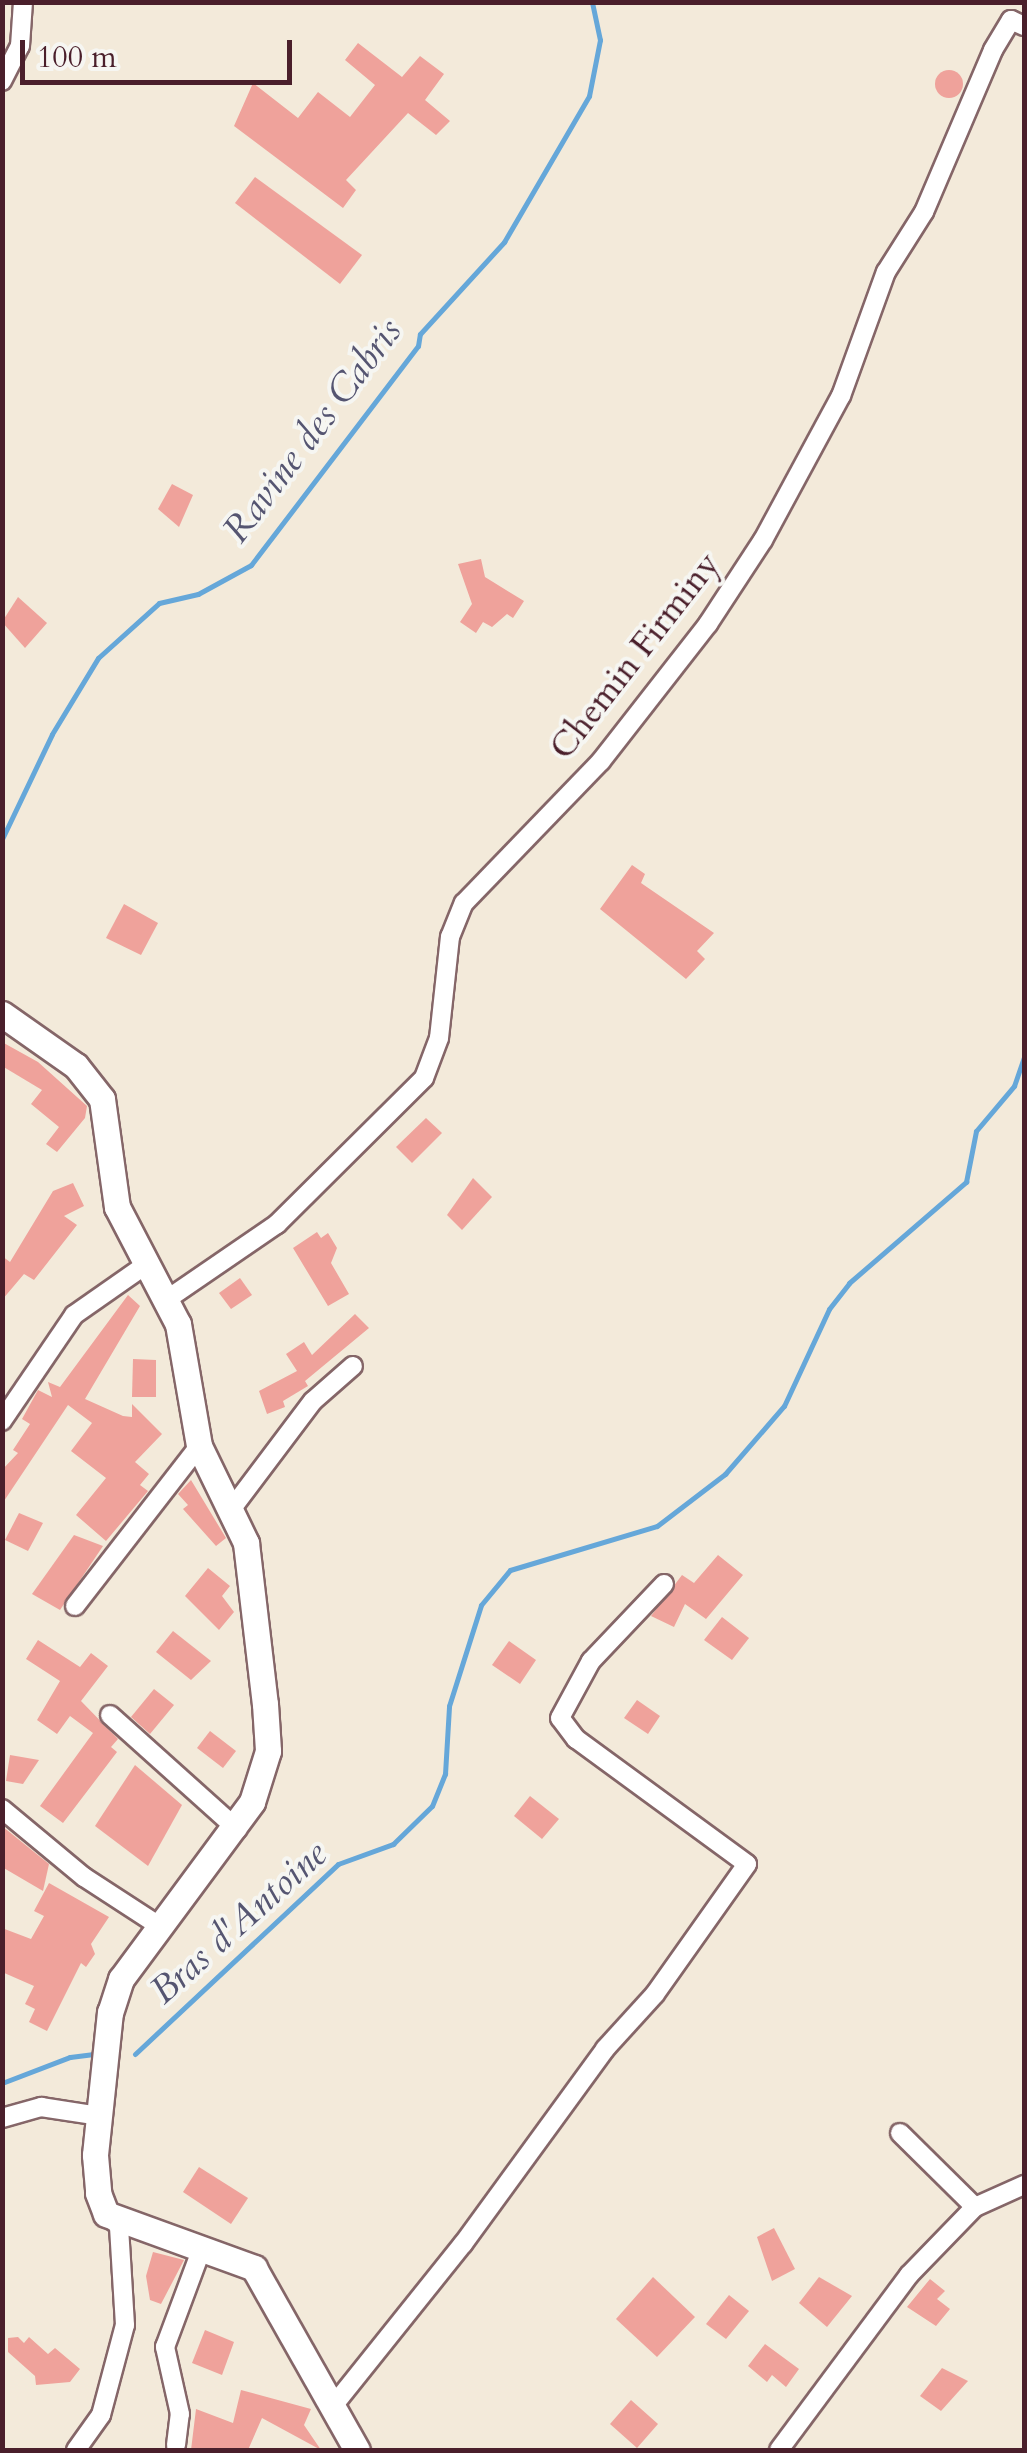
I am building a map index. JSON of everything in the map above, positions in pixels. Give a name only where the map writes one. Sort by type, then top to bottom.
[{"type":"main road","points":[[2,1014],[76,1066],[102,1098],[118,1208],[144,1266],[178,1324],[199,1446],[246,1542],[255,1591],[268,1751],[236,1830],[158,1925],[121,1979],[110,2012],[95,2155],[106,2214],[254,2268],[357,2450]]},
{"type":"street","points":[[2,82],[20,46],[23,2]]},
{"type":"street","name":"Chemin Firminy","points":[[166,1300],[278,1224],[424,1078],[439,1038],[450,937],[464,903],[601,761],[708,624],[763,540],[841,396],[886,272],[924,212],[993,50],[1010,20],[1024,26]]},
{"type":"street","points":[[2,1421],[74,1314],[144,1266]]},
{"type":"street","points":[[230,1511],[313,1401],[354,1366]]},
{"type":"street","points":[[75,1606],[199,1446]]},
{"type":"street","points":[[333,2406],[463,2244],[605,2049],[655,1994],[747,1864],[576,1739],[560,1718],[591,1661],[664,1584]]},
{"type":"street","points":[[110,1715],[236,1830]]},
{"type":"street","points":[[2,1808],[84,1877],[158,1925]]},
{"type":"street","points":[[2,2118],[42,2107],[100,2116]]},
{"type":"street","points":[[900,2134],[975,2208]]},
{"type":"street","points":[[779,2450],[910,2275],[975,2208],[1024,2185]]},
{"type":"street","points":[[76,2450],[101,2415],[125,2325],[120,2226],[106,2214]]},
{"type":"street","points":[[176,2445],[180,2414],[165,2348],[202,2248]]},
{"type":"building","points":[[358,43],[402,77],[420,56],[444,74],[425,100],[450,121],[436,135],[408,113],[346,180],[356,190],[343,208],[234,126],[253,83],[298,118],[318,92],[350,117],[375,85],[345,60]]},
{"type":"building","points":[[949,70],[959,74],[963,84],[959,94],[949,98],[939,94],[935,84],[939,74]]},
{"type":"building","points":[[255,177],[362,255],[340,284],[235,203]]},
{"type":"building","points":[[172,484],[193,495],[179,527],[158,509]]},
{"type":"building","points":[[481,559],[485,577],[524,601],[513,618],[507,614],[492,627],[483,622],[476,633],[460,622],[472,604],[458,564]]},
{"type":"building","points":[[18,597],[47,623],[25,648],[2,622]]},
{"type":"building","points":[[632,865],[645,874],[641,883],[714,933],[697,951],[705,959],[686,979],[600,909]]},
{"type":"building","points":[[124,904],[158,923],[141,955],[106,938]]},
{"type":"building","points":[[2,1042],[38,1062],[87,1106],[85,1118],[57,1152],[46,1144],[59,1127],[31,1104],[42,1090],[2,1066]]},
{"type":"building","points":[[426,1118],[442,1133],[412,1163],[396,1147]]},
{"type":"building","points":[[473,1178],[492,1197],[462,1230],[447,1215]]},
{"type":"building","points":[[73,1183],[84,1206],[64,1216],[77,1225],[34,1280],[24,1274],[2,1300],[2,1256],[10,1262],[53,1191]]},
{"type":"building","points":[[317,1232],[321,1238],[328,1233],[337,1248],[331,1263],[349,1294],[328,1306],[293,1248]]},
{"type":"building","points":[[240,1278],[252,1295],[231,1309],[219,1293]]},
{"type":"building","points":[[128,1295],[140,1306],[85,1399],[132,1417],[132,1404],[162,1434],[135,1462],[149,1474],[140,1485],[148,1491],[106,1541],[76,1515],[106,1478],[71,1451],[92,1423],[68,1405],[2,1504],[2,1470],[18,1453],[13,1450],[30,1424],[22,1419],[38,1390],[52,1397],[48,1382],[60,1387]]},
{"type":"building","points":[[355,1314],[369,1328],[305,1381],[308,1386],[283,1401],[285,1407],[267,1414],[259,1391],[297,1371],[286,1354],[304,1342],[312,1355]]},
{"type":"building","points":[[133,1359],[156,1360],[156,1397],[132,1397]]},
{"type":"building","points":[[191,1480],[226,1538],[216,1546],[183,1509],[188,1505],[178,1494]]},
{"type":"building","points":[[19,1513],[43,1523],[28,1551],[5,1540]]},
{"type":"building","points":[[74,1535],[103,1546],[60,1610],[32,1594]]},
{"type":"building","points":[[718,1555],[743,1575],[706,1619],[685,1604],[674,1627],[651,1616],[682,1575],[694,1583]]},
{"type":"building","points":[[208,1568],[230,1586],[222,1596],[234,1612],[219,1630],[185,1596]]},
{"type":"building","points":[[722,1617],[749,1638],[732,1660],[704,1640]]},
{"type":"building","points":[[173,1631],[211,1661],[191,1680],[156,1652]]},
{"type":"building","points":[[38,1640],[80,1667],[91,1653],[108,1666],[81,1701],[118,1739],[111,1747],[117,1752],[63,1823],[40,1806],[93,1733],[70,1716],[57,1734],[37,1720],[60,1681],[26,1659]]},
{"type":"building","points":[[509,1641],[536,1660],[520,1684],[492,1665]]},
{"type":"building","points":[[154,1689],[174,1705],[150,1734],[131,1717]]},
{"type":"building","points":[[637,1700],[660,1716],[648,1734],[624,1718]]},
{"type":"building","points":[[210,1731],[236,1751],[223,1768],[197,1748]]},
{"type":"building","points":[[10,1755],[39,1760],[23,1784],[6,1781]]},
{"type":"building","points":[[135,1765],[182,1805],[148,1866],[95,1826]]},
{"type":"building","points":[[530,1796],[559,1819],[542,1839],[514,1816]]},
{"type":"building","points":[[2,1826],[49,1864],[43,1891],[2,1867]]},
{"type":"building","points":[[49,1883],[109,1917],[91,1944],[95,1954],[86,1967],[81,1963],[47,2031],[29,2022],[35,2009],[25,2004],[34,1986],[2,1972],[2,1928],[31,1939],[44,1916],[34,1911]]},
{"type":"building","points":[[199,2167],[248,2198],[231,2224],[183,2192]]},
{"type":"building","points":[[774,2228],[795,2269],[772,2281],[757,2237]]},
{"type":"building","points":[[153,2252],[184,2260],[161,2304],[150,2300],[146,2276]]},
{"type":"building","points":[[653,2277],[695,2317],[657,2357],[616,2319]]},
{"type":"building","points":[[819,2277],[852,2296],[827,2327],[799,2303]]},
{"type":"building","points":[[930,2279],[945,2291],[937,2299],[950,2309],[936,2326],[907,2307]]},
{"type":"building","points":[[729,2295],[749,2311],[726,2339],[706,2324]]},
{"type":"building","points":[[205,2330],[234,2342],[222,2375],[192,2363]]},
{"type":"building","points":[[18,2337],[24,2343],[29,2337],[48,2354],[55,2348],[80,2369],[70,2382],[36,2385],[35,2376],[8,2352],[8,2338]]},
{"type":"building","points":[[765,2344],[799,2369],[786,2387],[772,2375],[767,2382],[748,2366]]},
{"type":"building","points":[[942,2368],[968,2381],[941,2411],[920,2396]]},
{"type":"building","points":[[241,2390],[311,2409],[304,2425],[321,2450],[262,2418],[248,2450],[191,2450],[196,2409],[233,2423]]},
{"type":"building","points":[[631,2400],[658,2424],[637,2448],[610,2424]]},
{"type":"waterway","name":"Ravine des Cabris","points":[[2,839],[52,734],[98,658],[159,603],[198,594],[251,565],[418,346],[420,334],[504,242],[589,96],[600,40],[592,2]]},
{"type":"waterway","name":"Bras d'Antoine","points":[[135,2054],[338,1864],[393,1844],[432,1806],[445,1774],[449,1706],[481,1605],[510,1570],[657,1526],[725,1474],[784,1406],[829,1309],[849,1283],[966,1182],[976,1131],[1014,1086],[1024,1057]]},
{"type":"waterway","name":"Bras d'Antoine","points":[[2,2083],[70,2057],[96,2054]]}]
